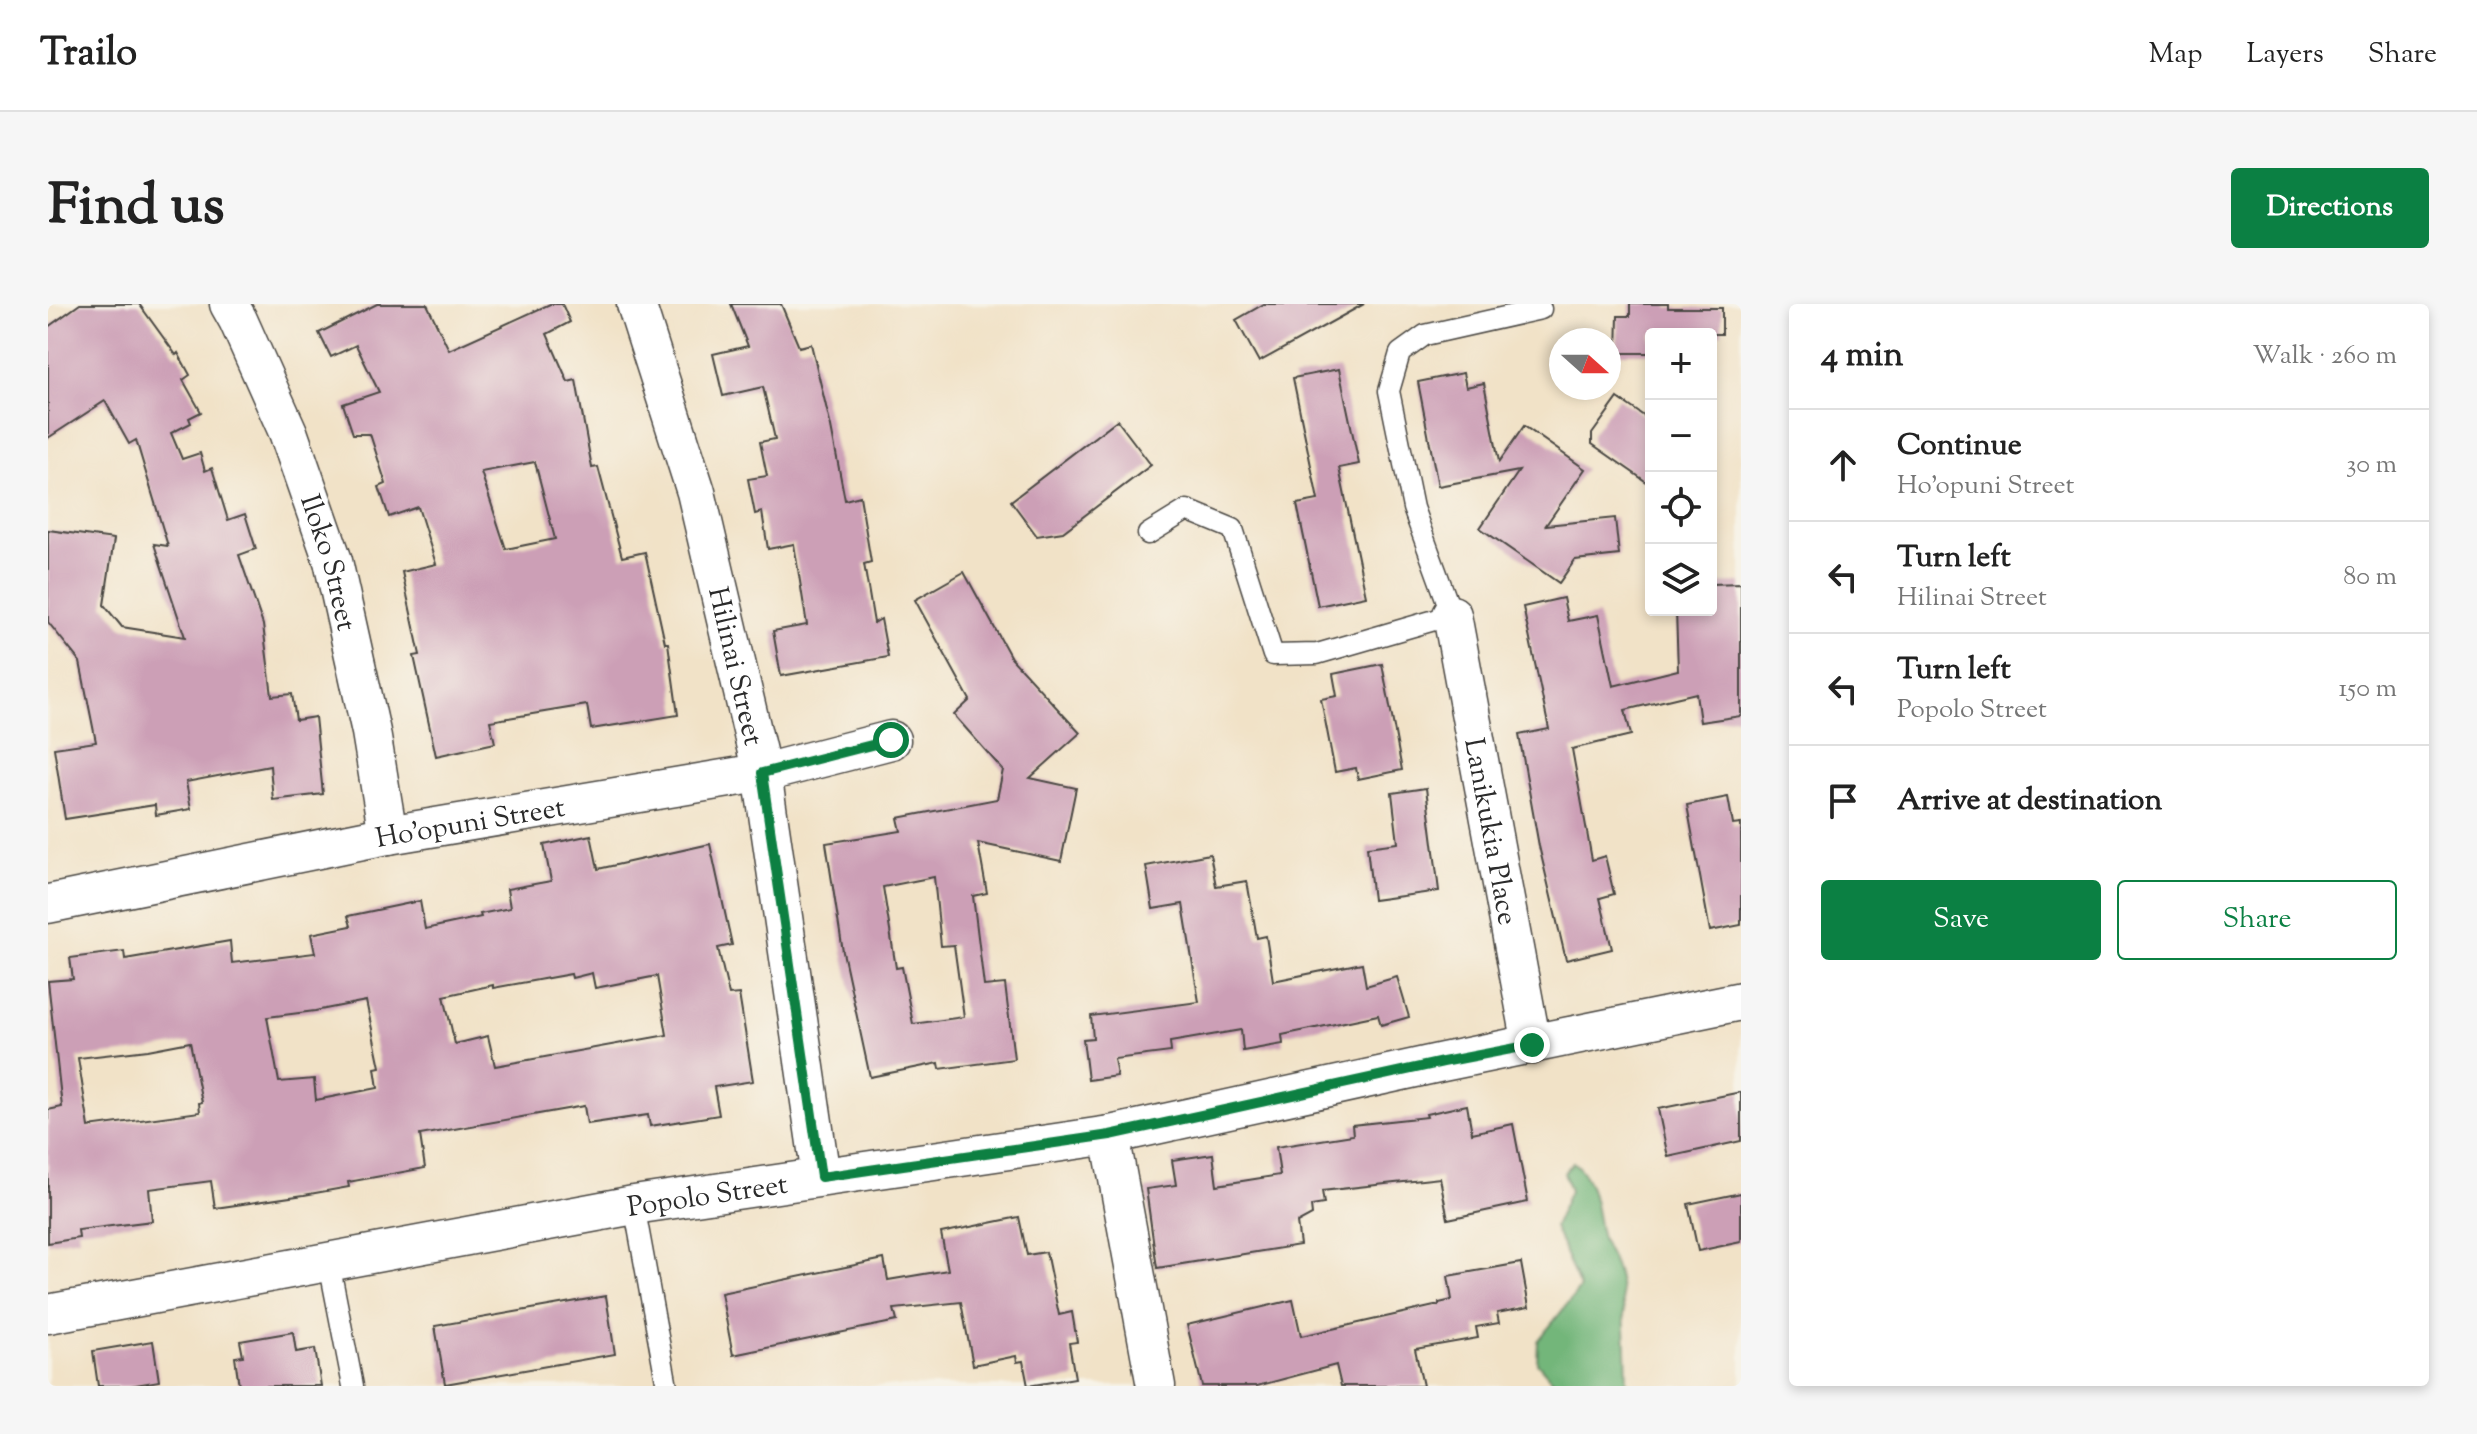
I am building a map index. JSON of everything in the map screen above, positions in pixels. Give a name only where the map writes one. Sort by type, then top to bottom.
[{"type":"street","name":"Iloko Street","points":[[229,304],[288,432],[333,561],[371,732],[388,835]]},
{"type":"street","name":"Hilinai Street","points":[[636,304],[696,492],[762,773],[821,1177]]},
{"type":"street","name":"Lanikukia Place","points":[[1452,615],[1532,1045]]},
{"type":"street","name":"Ho'opuni Street","points":[[48,904],[388,835],[762,773],[891,740]]},
{"type":"street","name":"Popolo Street","points":[[48,1314],[634,1205],[1110,1135],[1741,1001]]},
{"type":"street","points":[[1110,1135],[1156,1386]]},
{"type":"lane","points":[[1148,534],[1187,510],[1233,529],[1273,655],[1317,654],[1452,615],[1413,508],[1389,391],[1400,353],[1425,335],[1541,309]]},
{"type":"lane","points":[[634,1205],[667,1386]]},
{"type":"lane","points":[[329,1263],[353,1386]]},
{"type":"green space","points":[[1573,1162],[1590,1186],[1602,1240],[1618,1275],[1624,1316],[1627,1386],[1557,1386],[1537,1363],[1538,1341],[1580,1288],[1554,1227],[1570,1191],[1564,1173]]},
{"type":"building","points":[[80,304],[139,304],[176,355],[178,353],[190,375],[183,380],[201,412],[189,418],[191,423],[171,433],[182,459],[200,453],[205,471],[212,468],[228,520],[245,514],[256,549],[239,555],[263,625],[272,696],[292,694],[296,720],[315,717],[323,794],[273,800],[270,766],[186,782],[191,809],[156,815],[155,805],[65,819],[54,748],[96,742],[80,662],[48,622],[48,530],[114,539],[104,605],[122,627],[185,637],[154,544],[168,546],[136,440],[129,444],[105,401],[48,438],[48,327]]},
{"type":"building","points":[[377,304],[427,304],[449,350],[550,304],[562,304],[570,322],[547,334],[568,382],[576,380],[592,468],[598,467],[622,557],[645,552],[665,643],[668,643],[678,715],[591,729],[587,705],[490,721],[495,743],[436,756],[414,656],[420,655],[402,572],[436,564],[418,507],[389,517],[379,487],[386,484],[370,434],[353,434],[343,404],[379,392],[356,345],[331,357],[319,333]],"holes":[[[535,462],[555,539],[506,549],[481,472]]]},
{"type":"building","points":[[731,304],[781,304],[799,347],[811,344],[845,500],[860,496],[871,562],[864,564],[874,623],[881,619],[888,657],[781,676],[773,631],[807,625],[794,544],[768,549],[762,512],[755,514],[748,479],[767,476],[760,442],[775,439],[763,387],[723,396],[713,354],[748,346]]},
{"type":"building","points":[[1264,304],[1364,304],[1259,362],[1236,320]]},
{"type":"building","points":[[1630,304],[1722,308],[1722,334],[1717,334],[1717,328],[1645,328],[1645,353],[1621,353],[1618,316],[1630,316]]},
{"type":"building","points":[[1339,369],[1359,464],[1339,468],[1366,596],[1318,606],[1297,504],[1318,500],[1293,378]]},
{"type":"building","points":[[1463,373],[1466,387],[1484,383],[1499,462],[1524,426],[1585,469],[1546,525],[1615,518],[1619,555],[1575,560],[1559,583],[1480,528],[1519,471],[1438,486],[1418,382]]},
{"type":"building","points":[[1617,400],[1645,417],[1645,481],[1592,444],[1592,434]]},
{"type":"building","points":[[1117,420],[1151,465],[1063,532],[1037,536],[1011,501]]},
{"type":"building","points":[[964,572],[1011,658],[1080,733],[1030,778],[1076,788],[1061,861],[978,843],[987,893],[973,896],[984,986],[1005,984],[1014,1059],[940,1069],[939,1063],[870,1077],[843,952],[826,843],[901,831],[898,818],[997,799],[1003,770],[954,715],[970,700],[915,600]],"holes":[[[934,877],[941,946],[954,945],[964,1017],[913,1024],[902,967],[896,968],[883,887]]]},
{"type":"building","points":[[1741,583],[1741,716],[1700,722],[1696,693],[1625,710],[1631,735],[1572,749],[1592,860],[1605,856],[1614,894],[1600,898],[1612,949],[1566,960],[1539,846],[1519,735],[1549,729],[1523,607],[1563,598],[1568,621],[1598,615],[1613,686],[1678,670],[1676,616],[1717,616],[1717,584]]},
{"type":"building","points":[[1382,664],[1402,770],[1358,779],[1356,768],[1335,772],[1321,699],[1337,696],[1333,674]]},
{"type":"building","points":[[1426,788],[1439,891],[1373,900],[1367,847],[1398,843],[1392,793]]},
{"type":"building","points":[[1728,797],[1733,825],[1741,824],[1741,925],[1710,931],[1687,805]]},
{"type":"building","points":[[591,835],[598,869],[710,844],[732,945],[718,948],[729,995],[739,994],[753,1081],[714,1087],[719,1115],[650,1126],[648,1115],[587,1124],[584,1106],[420,1135],[425,1168],[348,1182],[349,1187],[215,1208],[211,1181],[149,1189],[152,1221],[78,1230],[79,1238],[48,1243],[48,1110],[62,1107],[48,981],[73,979],[70,958],[124,951],[125,959],[230,941],[232,963],[315,953],[311,934],[351,926],[348,916],[420,901],[425,929],[481,917],[480,914],[510,908],[507,889],[551,881],[544,845]],"holes":[[[592,973],[595,988],[657,976],[667,1035],[495,1066],[488,1036],[455,1044],[444,996],[493,985],[493,988]],[[366,1001],[380,1067],[375,1068],[378,1088],[316,1100],[314,1079],[279,1082],[267,1017]],[[190,1042],[202,1102],[199,1103],[200,1112],[89,1127],[78,1058]]]},
{"type":"building","points":[[1210,854],[1216,886],[1247,881],[1257,938],[1266,936],[1273,981],[1362,963],[1366,986],[1397,977],[1409,1017],[1381,1025],[1378,1015],[1282,1035],[1283,1044],[1243,1051],[1241,1030],[1170,1042],[1171,1052],[1114,1059],[1117,1076],[1088,1080],[1083,1039],[1093,1038],[1091,1016],[1199,1002],[1183,904],[1153,909],[1146,866]]},
{"type":"building","points":[[1741,1092],[1741,1141],[1668,1157],[1658,1109]]},
{"type":"building","points":[[1467,1105],[1472,1133],[1513,1124],[1528,1202],[1448,1219],[1440,1178],[1322,1191],[1324,1204],[1311,1206],[1312,1215],[1297,1223],[1300,1245],[1157,1268],[1146,1189],[1176,1185],[1172,1160],[1213,1154],[1217,1185],[1280,1175],[1276,1147],[1353,1135],[1352,1125],[1427,1117],[1426,1114]]},
{"type":"building","points":[[1741,1193],[1741,1242],[1698,1251],[1688,1204]]},
{"type":"building","points":[[1019,1217],[1027,1255],[1046,1252],[1059,1315],[1072,1312],[1077,1342],[1069,1343],[1075,1378],[1028,1386],[1023,1361],[1017,1362],[1016,1356],[973,1365],[961,1302],[894,1309],[897,1321],[733,1355],[721,1293],[884,1259],[888,1280],[948,1270],[941,1233]]},
{"type":"building","points":[[1521,1263],[1529,1307],[1497,1313],[1499,1323],[1476,1327],[1478,1338],[1415,1349],[1423,1386],[1341,1386],[1336,1365],[1257,1386],[1202,1386],[1187,1325],[1293,1300],[1301,1336],[1439,1305],[1452,1300],[1448,1276]]},
{"type":"building","points":[[606,1296],[615,1354],[445,1384],[435,1326]]},
{"type":"building","points":[[293,1332],[296,1352],[315,1349],[321,1386],[239,1386],[235,1357],[243,1356],[240,1341]]},
{"type":"building","points":[[153,1341],[159,1381],[130,1386],[98,1386],[93,1351]]},
{"type":"route","points":[[891,740],[762,773],[821,1177],[1110,1135],[1532,1045]]}]
